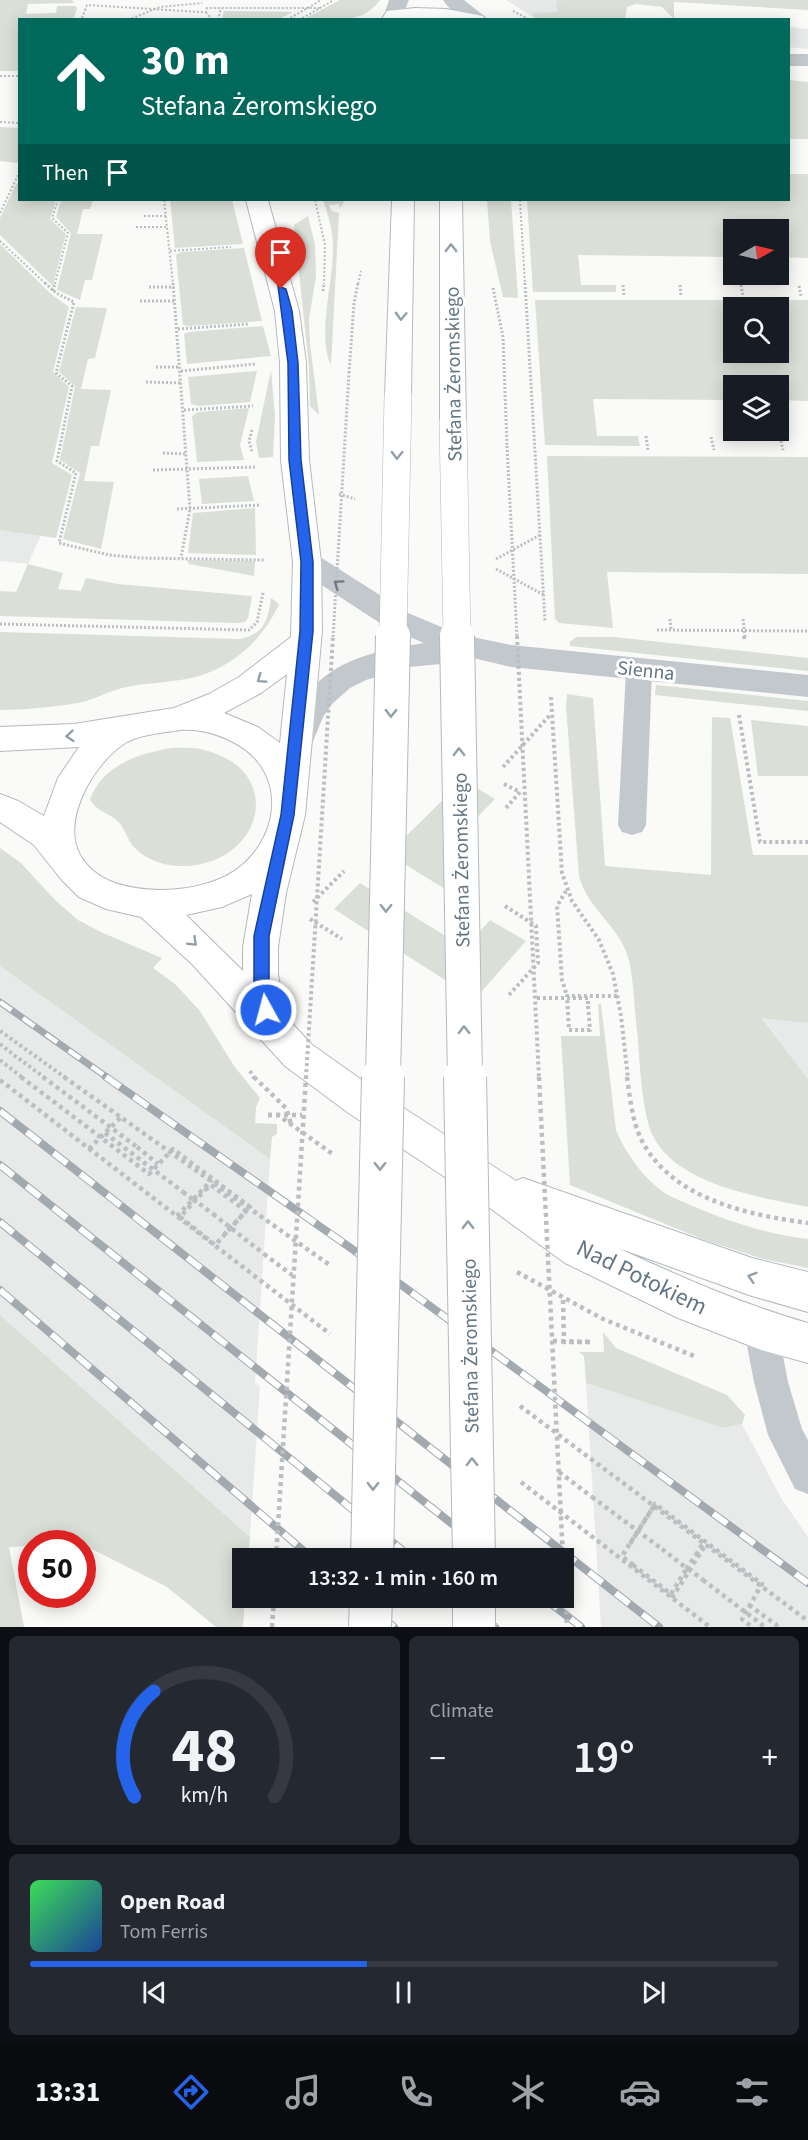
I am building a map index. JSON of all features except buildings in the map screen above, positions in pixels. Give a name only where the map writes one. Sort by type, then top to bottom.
[{"type":"main road","points":[[394,11],[465,18]]},
{"type":"main road","points":[[0,807],[30,822],[47,837],[77,876],[101,893],[126,901],[149,903],[195,900],[237,886],[265,865],[285,826],[306,641],[307,562],[296,465],[293,363],[287,311],[256,201]]},
{"type":"main road","points":[[372,1548],[403,201]]},
{"type":"main road","name":"Stefana Żeromskiego","points":[[451,201],[473,1540]]},
{"type":"main road","points":[[0,739],[74,736],[185,716],[221,703],[261,680],[306,641]]},
{"type":"main road","points":[[185,716],[216,721],[255,740],[268,751],[279,765],[286,784],[285,826]]},
{"type":"main road","points":[[63,856],[59,835],[60,819],[74,779],[94,751],[128,728]]},
{"type":"main road","name":"Nad Potokiem","points":[[273,1027],[266,1010],[262,982],[262,936],[285,826]]},
{"type":"main road","name":"Nad Potokiem","points":[[149,903],[198,947],[298,1055],[363,1102],[489,1184],[579,1250],[693,1304],[761,1330],[808,1343]]},
{"type":"main road","name":"Nad Potokiem","points":[[489,1184],[752,1277],[808,1292]]},
{"type":"main road","points":[[370,1627],[371,1608]]},
{"type":"main road","points":[[474,1608],[474,1627]]},
{"type":"street","points":[[453,0],[475,18]]},
{"type":"street","points":[[790,60],[808,60]]},
{"type":"street","name":"Sienna","points":[[307,562],[397,620],[451,644],[485,651],[639,670],[808,686]]},
{"type":"street","name":"Sienna","points":[[292,761],[302,730],[313,709],[325,691],[340,680],[365,669],[419,654],[485,651]]},
{"type":"lane","points":[[632,825],[639,670]]},
{"type":"lane","points":[[761,1330],[771,1382],[786,1435],[808,1476]]},
{"type":"path","points":[[83,0],[87,5],[155,11],[206,12]]},
{"type":"path","points":[[120,8],[123,0]]},
{"type":"path","points":[[307,8],[308,0]]},
{"type":"path","points":[[290,18],[321,0]]},
{"type":"path","points":[[302,18],[334,0]]},
{"type":"path","points":[[134,18],[160,7],[188,6],[202,2],[200,12]]},
{"type":"path","points":[[82,18],[87,5]]},
{"type":"path","points":[[206,12],[207,8],[320,8]]},
{"type":"path","points":[[218,18],[221,8]]},
{"type":"path","points":[[206,12],[210,18]]},
{"type":"path","points":[[0,76],[18,76]]},
{"type":"path","points":[[0,122],[18,123]]},
{"type":"path","points":[[0,213],[18,175]]},
{"type":"path","points":[[14,183],[18,182]]},
{"type":"path","points":[[53,291],[68,233],[52,218],[58,201]]},
{"type":"path","points":[[164,201],[178,329],[190,509],[182,558]]},
{"type":"path","points":[[520,201],[562,873],[566,891],[579,914],[601,942],[618,996],[633,1114],[642,1141],[655,1161],[677,1181],[709,1198],[749,1212],[808,1223]]},
{"type":"path","points":[[144,216],[166,216]]},
{"type":"path","points":[[135,227],[167,227]]},
{"type":"path","points":[[0,241],[53,291],[74,302],[56,373],[72,386],[57,461],[76,473],[59,543],[109,555],[264,560],[264,569]]},
{"type":"path","points":[[170,252],[233,247]]},
{"type":"path","points":[[623,285],[624,296]]},
{"type":"path","points":[[680,285],[681,296]]},
{"type":"path","points":[[741,285],[742,296]]},
{"type":"path","points":[[149,286],[174,287]]},
{"type":"path","points":[[492,286],[502,325],[563,1548]]},
{"type":"path","points":[[799,286],[801,296]]},
{"type":"path","points":[[140,301],[175,301]]},
{"type":"path","points":[[178,329],[252,324]]},
{"type":"path","points":[[156,367],[181,369],[257,363]]},
{"type":"path","points":[[277,1548],[349,374]]},
{"type":"path","points":[[146,382],[182,383]]},
{"type":"path","points":[[184,410],[257,405]]},
{"type":"path","points":[[646,436],[648,450]]},
{"type":"path","points":[[711,436],[714,450]]},
{"type":"path","points":[[781,441],[783,450]]},
{"type":"path","points":[[163,453],[186,454]]},
{"type":"path","points":[[153,470],[296,465]]},
{"type":"path","points":[[177,508],[265,505]]},
{"type":"path","points":[[487,564],[540,535]]},
{"type":"path","points":[[0,624],[249,630],[257,622],[261,611],[263,587]]},
{"type":"path","points":[[670,619],[672,630]]},
{"type":"path","points":[[743,619],[745,647]]},
{"type":"path","points":[[648,630],[808,631]]},
{"type":"path","points":[[738,708],[760,842],[808,842]]},
{"type":"path","points":[[537,998],[588,998],[590,1030],[569,1030],[567,996],[562,980],[557,906],[566,891]]},
{"type":"path","points":[[567,996],[618,996]]},
{"type":"path","points":[[0,1044],[158,1164]]},
{"type":"path","points":[[0,1060],[149,1174],[173,1149],[250,1207],[215,1245]]},
{"type":"path","points":[[268,1115],[302,1115]]},
{"type":"path","points":[[89,1149],[122,1116]]},
{"type":"path","points":[[105,1133],[195,1201],[180,1218],[215,1245]]},
{"type":"path","points":[[177,1217],[212,1180]]},
{"type":"path","points":[[211,1185],[246,1211],[215,1245],[180,1218],[211,1185]]},
{"type":"path","points":[[193,1199],[292,1275]]},
{"type":"path","points":[[553,1341],[591,1342],[564,1342],[563,1300]]},
{"type":"path","points":[[559,1472],[689,1570]]},
{"type":"path","points":[[671,1596],[622,1556],[655,1504],[762,1584],[742,1619],[752,1627]]},
{"type":"path","points":[[654,1506],[703,1543],[671,1596],[621,1556],[654,1506]]},
{"type":"path","points":[[671,1596],[706,1544]]},
{"type":"path","points":[[671,1596],[687,1568],[765,1627]]},
{"type":"path","points":[[749,1605],[779,1627]]},
{"type":"path","points":[[272,1627],[273,1608]]},
{"type":"path","points":[[566,1608],[567,1627]]},
{"type":"shaded area","points":[[0,0],[72,0],[74,3],[28,4],[26,14],[56,13],[57,6],[76,6],[77,9],[73,18],[18,18],[18,71],[0,71]]},
{"type":"shaded area","points":[[340,0],[380,0],[373,8],[355,17],[306,18]]},
{"type":"shaded area","points":[[506,0],[563,1],[556,1],[557,13],[535,13],[533,17]]},
{"type":"shaded area","points":[[808,0],[808,10],[674,2],[674,18],[662,7],[636,4],[627,7],[625,18],[533,17],[534,13],[557,12],[556,1]]},
{"type":"shaded area","points":[[224,11],[293,12],[281,18],[222,18]]},
{"type":"shaded area","points":[[790,27],[808,29],[808,49],[790,47]]},
{"type":"shaded area","points":[[790,80],[808,82],[808,139],[790,139]]},
{"type":"shaded area","points":[[0,127],[18,128],[18,163],[0,161]]},
{"type":"shaded area","points":[[790,174],[808,174],[808,258],[789,257],[789,219],[723,219],[723,257],[578,255],[581,285],[616,285],[616,292],[533,292],[527,201],[790,201]]},
{"type":"shaded area","points":[[18,183],[18,201],[56,201],[50,219],[66,234],[53,286],[0,235],[0,218]]},
{"type":"shaded area","points":[[61,201],[93,201],[90,209],[83,209],[77,234],[103,234],[92,280],[85,280],[80,300],[57,290],[71,233],[56,217]]},
{"type":"shaded area","points":[[170,201],[232,201],[243,244],[175,248]]},
{"type":"shaded area","points":[[323,201],[344,201],[340,208],[339,204],[329,205],[332,211],[339,213],[331,365],[325,340],[333,244]]},
{"type":"shaded area","points":[[487,201],[511,201],[518,298],[503,297],[490,241]]},
{"type":"shaded area","points":[[308,216],[315,245],[316,276],[309,319],[319,415],[310,406],[309,367],[294,225]]},
{"type":"shaded area","points":[[0,244],[51,294],[69,307],[53,372],[69,387],[52,463],[72,475],[56,538],[0,530]]},
{"type":"shaded area","points":[[244,248],[262,321],[183,325],[176,255],[181,252]]},
{"type":"shaded area","points":[[535,300],[723,300],[723,363],[789,363],[789,300],[808,300],[808,401],[789,400],[789,375],[723,375],[723,400],[593,399],[597,436],[638,436],[640,446],[545,445]]},
{"type":"shaded area","points":[[76,307],[107,308],[95,358],[88,359],[81,389],[111,390],[99,446],[91,446],[84,481],[114,482],[101,549],[63,539],[80,473],[60,460],[75,386],[59,372]]},
{"type":"shaded area","points":[[263,326],[271,356],[187,364],[184,334]]},
{"type":"shaded area","points":[[271,370],[275,415],[273,457],[259,458],[256,442]]},
{"type":"shaded area","points":[[257,371],[250,402],[199,406],[191,404],[188,377]]},
{"type":"shaded area","points":[[249,408],[240,445],[244,460],[197,462],[192,416],[198,412]]},
{"type":"shaded area","points":[[547,456],[808,457],[808,574],[607,572],[613,628],[559,623],[555,619]]},
{"type":"shaded area","points":[[248,476],[254,501],[202,504],[199,479]]},
{"type":"shaded area","points":[[255,508],[256,555],[188,553],[193,513]]},
{"type":"shaded area","points":[[0,530],[41,535],[28,564],[0,561]]},
{"type":"shaded area","points":[[187,560],[255,561],[254,576],[189,564]]},
{"type":"shaded area","points":[[28,564],[63,573],[58,589],[81,591],[86,578],[118,584],[252,596],[248,618],[245,622],[237,623],[0,616],[0,591],[16,592]]},
{"type":"shaded area","points":[[271,598],[279,604],[257,639],[225,665],[212,671],[190,678],[122,688],[78,703],[0,710],[0,632],[239,639],[254,634],[263,625]]},
{"type":"shaded area","points":[[576,637],[614,637],[808,658],[808,671],[570,646],[570,642]]},
{"type":"shaded area","points":[[656,685],[808,701],[808,711],[655,695]]},
{"type":"shaded area","points":[[567,694],[593,698],[605,866],[711,875],[712,717],[730,718],[753,855],[808,855],[808,1023],[762,1018],[808,1079],[808,1207],[744,1193],[699,1177],[679,1166],[663,1151],[652,1134],[643,1097],[633,984],[628,957],[618,936],[589,898],[579,876]]},
{"type":"shaded area","points":[[751,720],[808,726],[808,776],[758,776]]},
{"type":"shaded area","points":[[172,748],[200,749],[231,761],[248,778],[255,797],[254,817],[245,837],[229,853],[206,863],[177,866],[147,857],[136,850],[118,821],[96,807],[90,799],[96,787],[113,769],[135,757]]},
{"type":"shaded area","points":[[463,780],[495,799],[446,849],[479,869],[455,895],[388,854]]},
{"type":"shaded area","points":[[0,848],[21,863],[55,900],[78,920],[162,958],[153,968],[175,984],[200,1011],[234,1066],[260,1098],[256,1107],[255,1123],[277,1124],[277,1134],[272,1137],[270,1159],[0,966]]},
{"type":"shaded area","points":[[360,883],[465,948],[490,920],[526,941],[475,999],[334,909]]},
{"type":"shaded area","points":[[808,959],[808,1079],[762,1017]]},
{"type":"shaded area","points":[[0,966],[270,1159],[255,1383],[260,1386],[250,1537],[0,1315]]},
{"type":"shaded area","points":[[598,1004],[601,1004],[616,1130],[635,1164],[663,1192],[688,1204],[747,1226],[808,1239],[808,1268],[763,1259],[702,1239],[570,1185],[561,1036],[600,1036]]},
{"type":"shaded area","points":[[0,1315],[250,1537],[249,1548],[232,1548],[232,1608],[244,1608],[243,1627],[216,1627],[167,1587],[96,1551],[96,1530],[18,1530],[18,1547],[9,1547],[18,1595],[18,1608],[20,1608],[24,1627],[0,1627]]},
{"type":"shaded area","points":[[603,1332],[616,1348],[727,1395],[745,1415],[742,1424],[723,1428],[586,1383],[584,1356],[579,1352],[604,1352]]},
{"type":"shaded area","points":[[586,1383],[723,1428],[742,1424],[781,1498],[808,1537],[808,1627],[601,1627]]},
{"type":"railway","points":[[0,1002],[108,1078]]},
{"type":"railway","points":[[106,1077],[355,1251],[808,1583]]},
{"type":"railway","points":[[0,1111],[659,1627]]},
{"type":"railway","points":[[0,1165],[482,1548]]},
{"type":"railway","points":[[0,1222],[400,1548]]},
{"type":"railway","points":[[0,1290],[300,1548]]},
{"type":"railway","points":[[370,1608],[394,1627]]},
{"type":"railway","points":[[471,1608],[495,1627]]},
{"type":"railway","points":[[557,1608],[581,1627]]},
{"type":"route","points":[[266,1010],[262,982],[262,936],[268,899],[288,815],[307,631],[307,562],[295,460],[293,363],[287,311],[281,289]]}]
